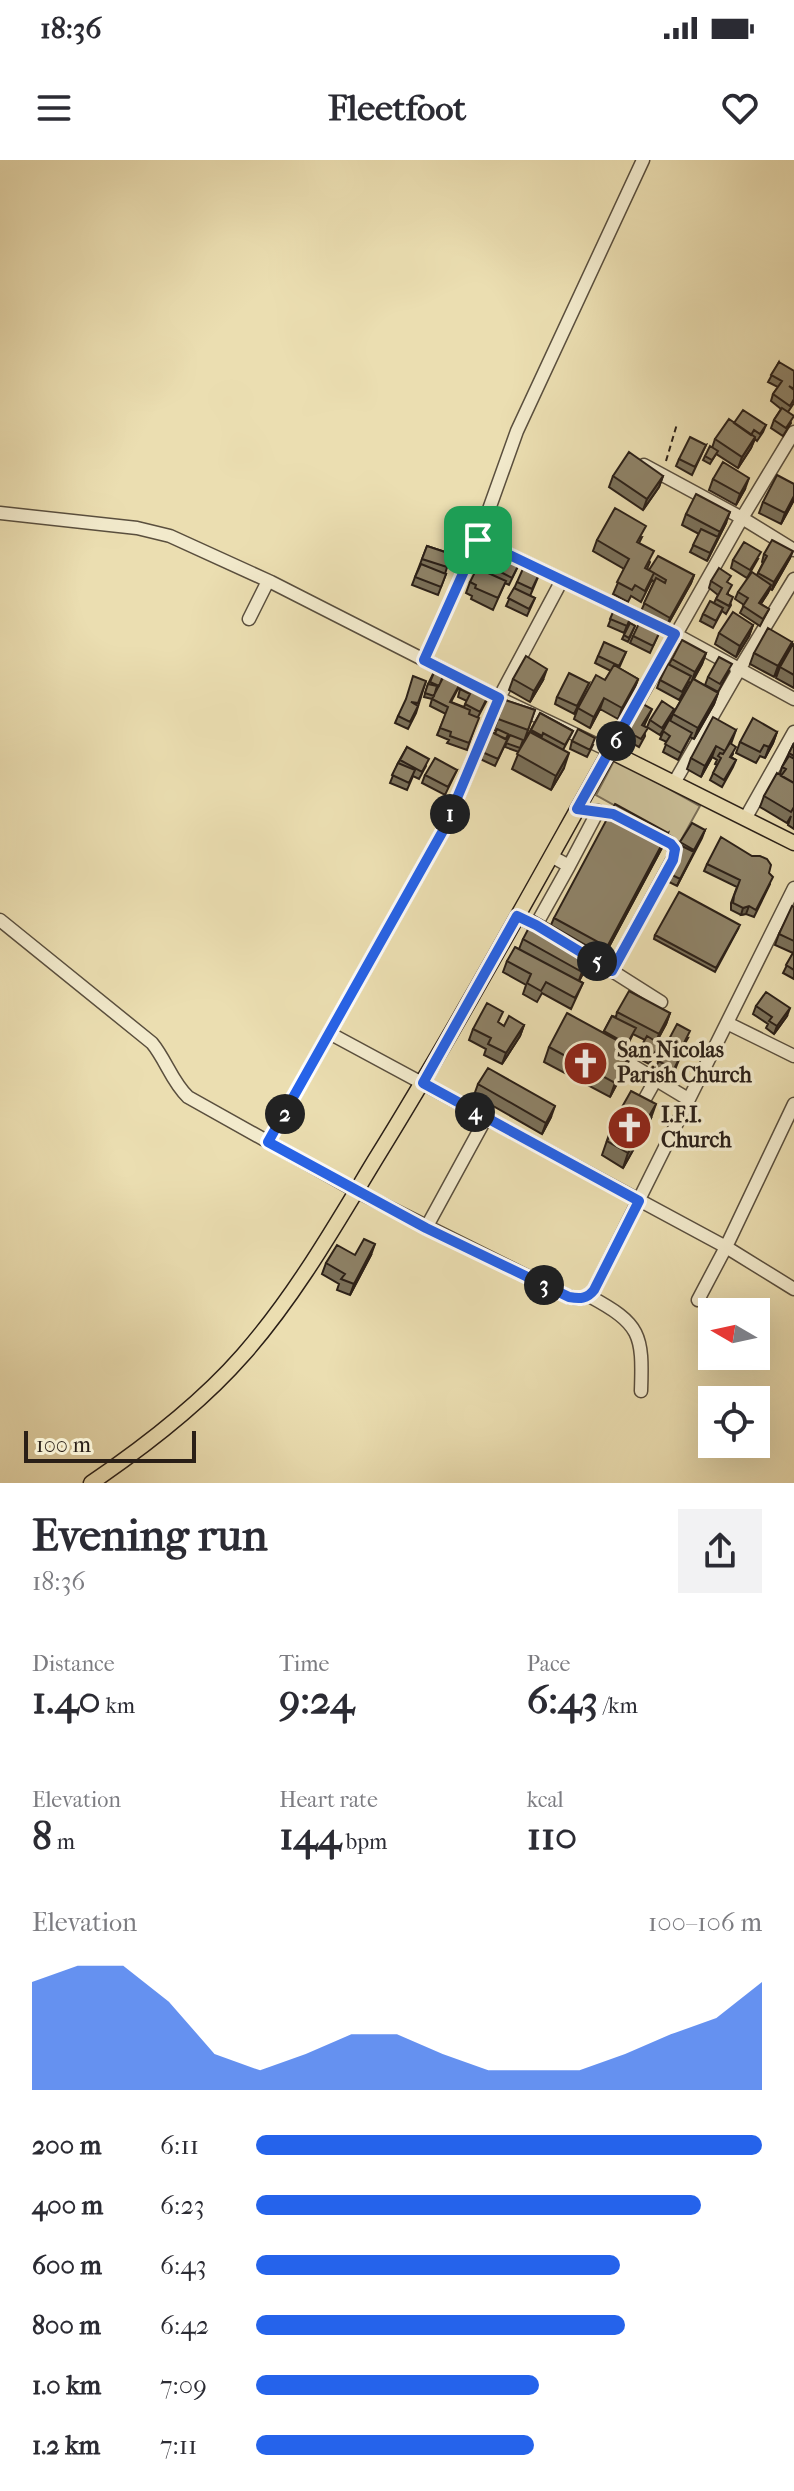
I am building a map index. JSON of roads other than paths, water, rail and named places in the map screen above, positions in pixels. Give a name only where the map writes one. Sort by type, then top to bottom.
[{"type":"main road","points":[[91,1483],[211,1390],[277,1314],[423,1083],[610,751],[794,843]]},
{"type":"street","points":[[643,160],[517,431],[478,540],[675,634],[794,699]]},
{"type":"street","points":[[0,513],[137,528],[170,536],[268,581],[610,751],[794,432]]},
{"type":"street","points":[[629,456],[794,550]]},
{"type":"street","points":[[674,783],[794,579]]},
{"type":"street","points":[[268,1142],[444,829],[499,698],[562,580]]},
{"type":"street","points":[[249,619],[268,581]]},
{"type":"street","points":[[745,819],[794,732]]},
{"type":"street","points":[[577,809],[613,814],[671,844],[675,851],[661,884],[612,971]]},
{"type":"street","points":[[536,925],[598,811]]},
{"type":"street","points":[[551,856],[569,866]]},
{"type":"street","points":[[589,1296],[794,888]]},
{"type":"street","points":[[517,916],[661,1002]]},
{"type":"street","points":[[0,920],[152,1043],[167,1063],[175,1082],[188,1097],[426,1228],[569,1297],[589,1296],[617,1311],[636,1332],[642,1360],[641,1391]]},
{"type":"street","points":[[727,1023],[794,1056]]},
{"type":"street","points":[[331,1034],[726,1247],[794,1289]]},
{"type":"street","points":[[602,1047],[688,1099]]},
{"type":"street","points":[[642,1104],[656,1079]]},
{"type":"street","points":[[699,1298],[794,1104]]},
{"type":"street","points":[[426,1228],[486,1118]]},
{"type":"place","name":"San Nicolas Parish Church","points":[[586,1063]]},
{"type":"place","name":"I.F.I. Church","points":[[630,1128]]}]
